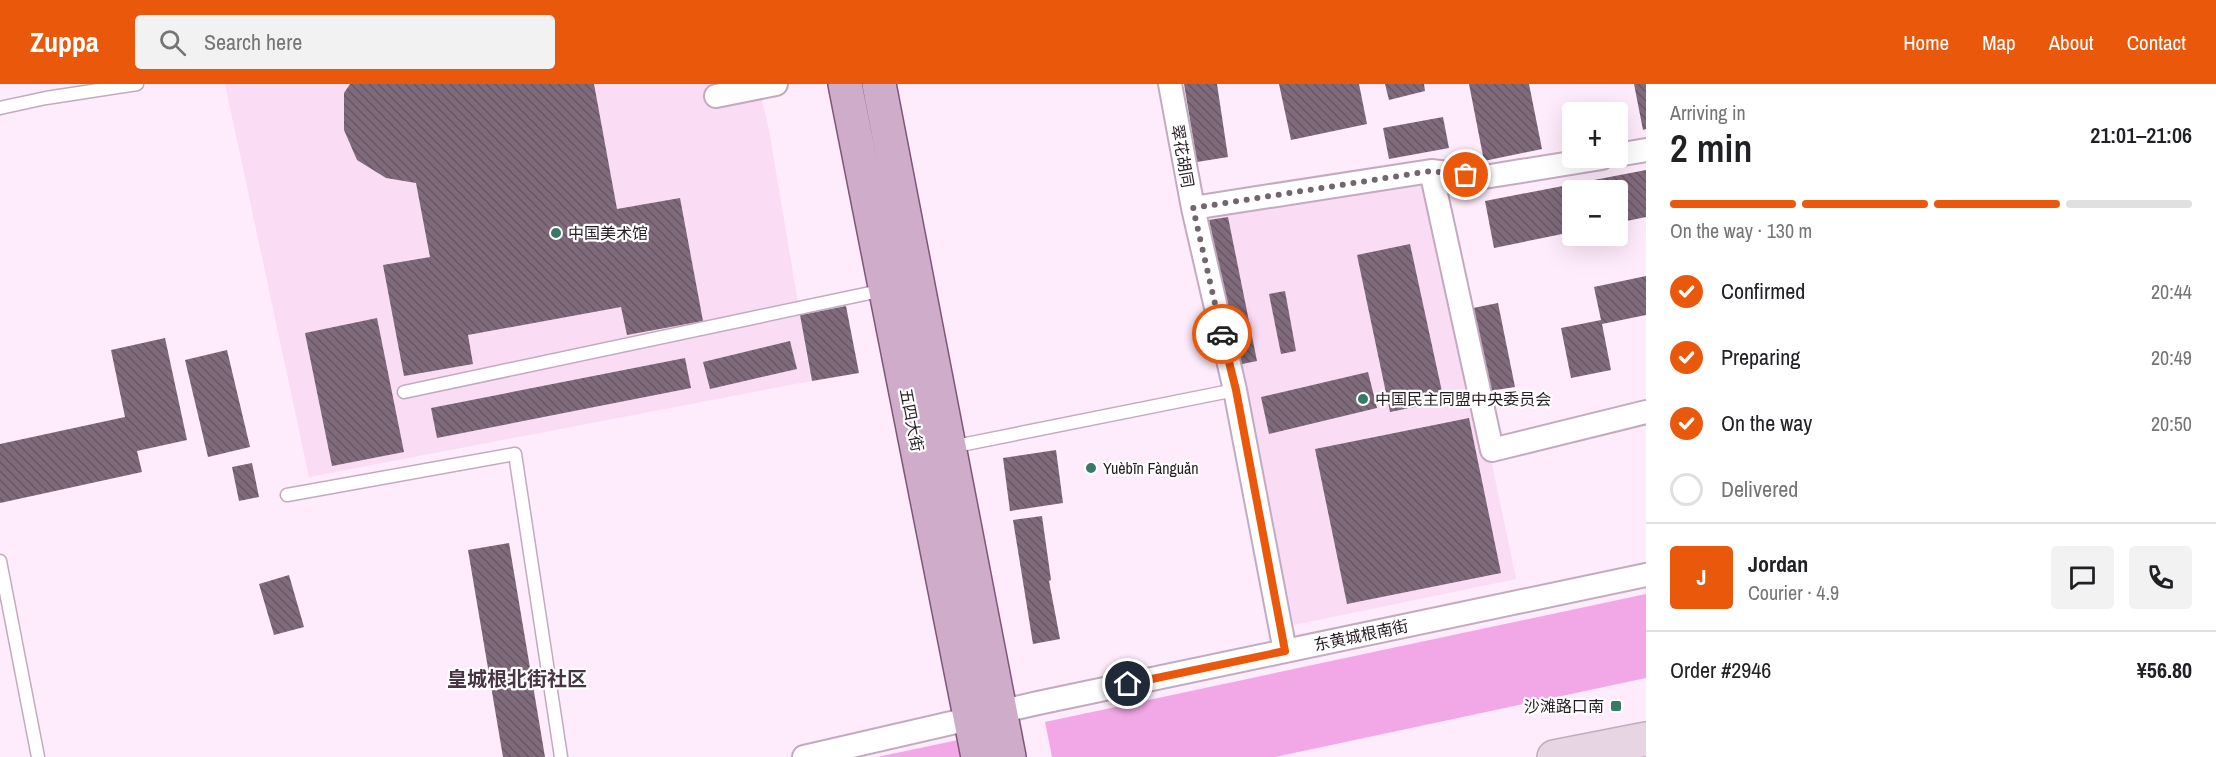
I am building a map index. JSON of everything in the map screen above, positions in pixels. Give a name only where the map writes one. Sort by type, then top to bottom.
[{"type":"main road","name":"五四大街","points":[[844,84],[886,290],[986,715],[998,755]]},
{"type":"main road","name":"五四大街","points":[[879,84],[950,447],[986,715]]},
{"type":"main road","points":[[1554,757],[1646,739]]},
{"type":"street","points":[[716,96],[776,84]]},
{"type":"street","name":"翠花胡同","points":[[1170,84],[1193,208],[1236,390],[1285,651]]},
{"type":"street","points":[[1628,153],[1646,150]]},
{"type":"street","points":[[1193,208],[1431,171],[1484,177],[1562,164]]},
{"type":"street","points":[[1431,171],[1492,450],[1646,412]]},
{"type":"street","name":"东黄城根南街","points":[[804,757],[986,715],[1646,575]]},
{"type":"lane","points":[[0,108],[137,84]]},
{"type":"lane","points":[[404,392],[886,290]]},
{"type":"lane","points":[[950,447],[1236,390]]},
{"type":"lane","points":[[287,495],[515,454],[561,757]]},
{"type":"lane","points":[[0,561],[38,757]]},
{"type":"shaded area","name":"中国美术馆","points":[[225,84],[758,84],[769,130],[811,381],[309,477]]},
{"type":"shaded area","name":"中国民主同盟中央委员会","points":[[1431,173],[1516,579],[1294,625],[1209,219]]},
{"type":"shaded area","points":[[1646,594],[1646,678],[1275,757],[1052,757],[1045,722]]},
{"type":"shaded area","points":[[958,740],[962,757],[877,757]]},
{"type":"building","name":"中国美术馆","points":[[350,84],[594,84],[617,209],[680,198],[703,321],[627,335],[621,307],[468,335],[473,364],[404,376],[383,265],[430,257],[416,183],[386,178],[357,160],[344,130],[344,93]]},
{"type":"building","points":[[1184,84],[1217,84],[1228,157],[1197,162]]},
{"type":"building","points":[[1279,84],[1359,84],[1367,124],[1291,140]]},
{"type":"building","points":[[1385,84],[1424,84],[1425,91],[1389,100]]},
{"type":"building","points":[[1469,84],[1529,84],[1542,149],[1484,161]]},
{"type":"building","points":[[1634,84],[1646,84],[1646,129],[1643,130]]},
{"type":"building","points":[[1443,117],[1449,148],[1389,159],[1383,128]]},
{"type":"building","points":[[1646,170],[1646,217],[1628,221],[1628,180],[1594,180]]},
{"type":"building","points":[[1562,186],[1562,234],[1494,248],[1485,201]]},
{"type":"building","points":[[1228,217],[1257,361],[1237,365],[1209,220]]},
{"type":"building","points":[[1410,244],[1444,401],[1390,412],[1357,255]]},
{"type":"building","points":[[1646,276],[1646,315],[1602,324],[1611,370],[1571,378],[1561,328],[1601,320],[1594,287]]},
{"type":"building","points":[[1285,291],[1296,351],[1281,354],[1269,294]]},
{"type":"building","points":[[1498,303],[1515,387],[1489,391],[1473,308]]},
{"type":"building","points":[[846,306],[859,373],[812,381],[800,315]]},
{"type":"building","points":[[377,318],[404,452],[332,466],[305,333]]},
{"type":"building","points":[[165,338],[187,440],[137,451],[142,472],[0,503],[0,444],[125,417],[111,350]]},
{"type":"building","points":[[790,341],[797,369],[710,389],[703,362]]},
{"type":"building","points":[[227,350],[250,447],[208,457],[185,360]]},
{"type":"building","points":[[685,358],[691,388],[437,438],[431,408]]},
{"type":"building","points":[[1368,372],[1377,408],[1269,434],[1261,397]]},
{"type":"building","points":[[1469,418],[1501,573],[1347,604],[1315,449]]},
{"type":"building","points":[[1056,450],[1063,503],[1010,511],[1003,458]]},
{"type":"building","points":[[252,463],[259,497],[239,501],[232,467]]},
{"type":"building","points":[[1042,516],[1051,580],[1049,581],[1060,639],[1033,644],[1013,520]]},
{"type":"building","points":[[509,543],[545,757],[503,757],[468,550]]},
{"type":"building","points":[[289,575],[304,627],[274,635],[259,584]]},
{"type":"way so far","points":[[1222,334],[1193,208],[1431,171],[1466,175]]},
{"type":"place","name":"中国美术馆","points":[[556,233]]},
{"type":"place","name":"中国民主同盟中央委员会","points":[[1363,399]]},
{"type":"place","name":"Yuèbīn Fànguǎn","points":[[1091,468]]},
{"type":"place","name":"沙滩路口南","points":[[1616,706]]},
{"type":"district","name":"皇城根北街社区","points":[[517,678]]},
{"type":"route","points":[[1128,684],[1285,651],[1236,390],[1222,334]]}]
